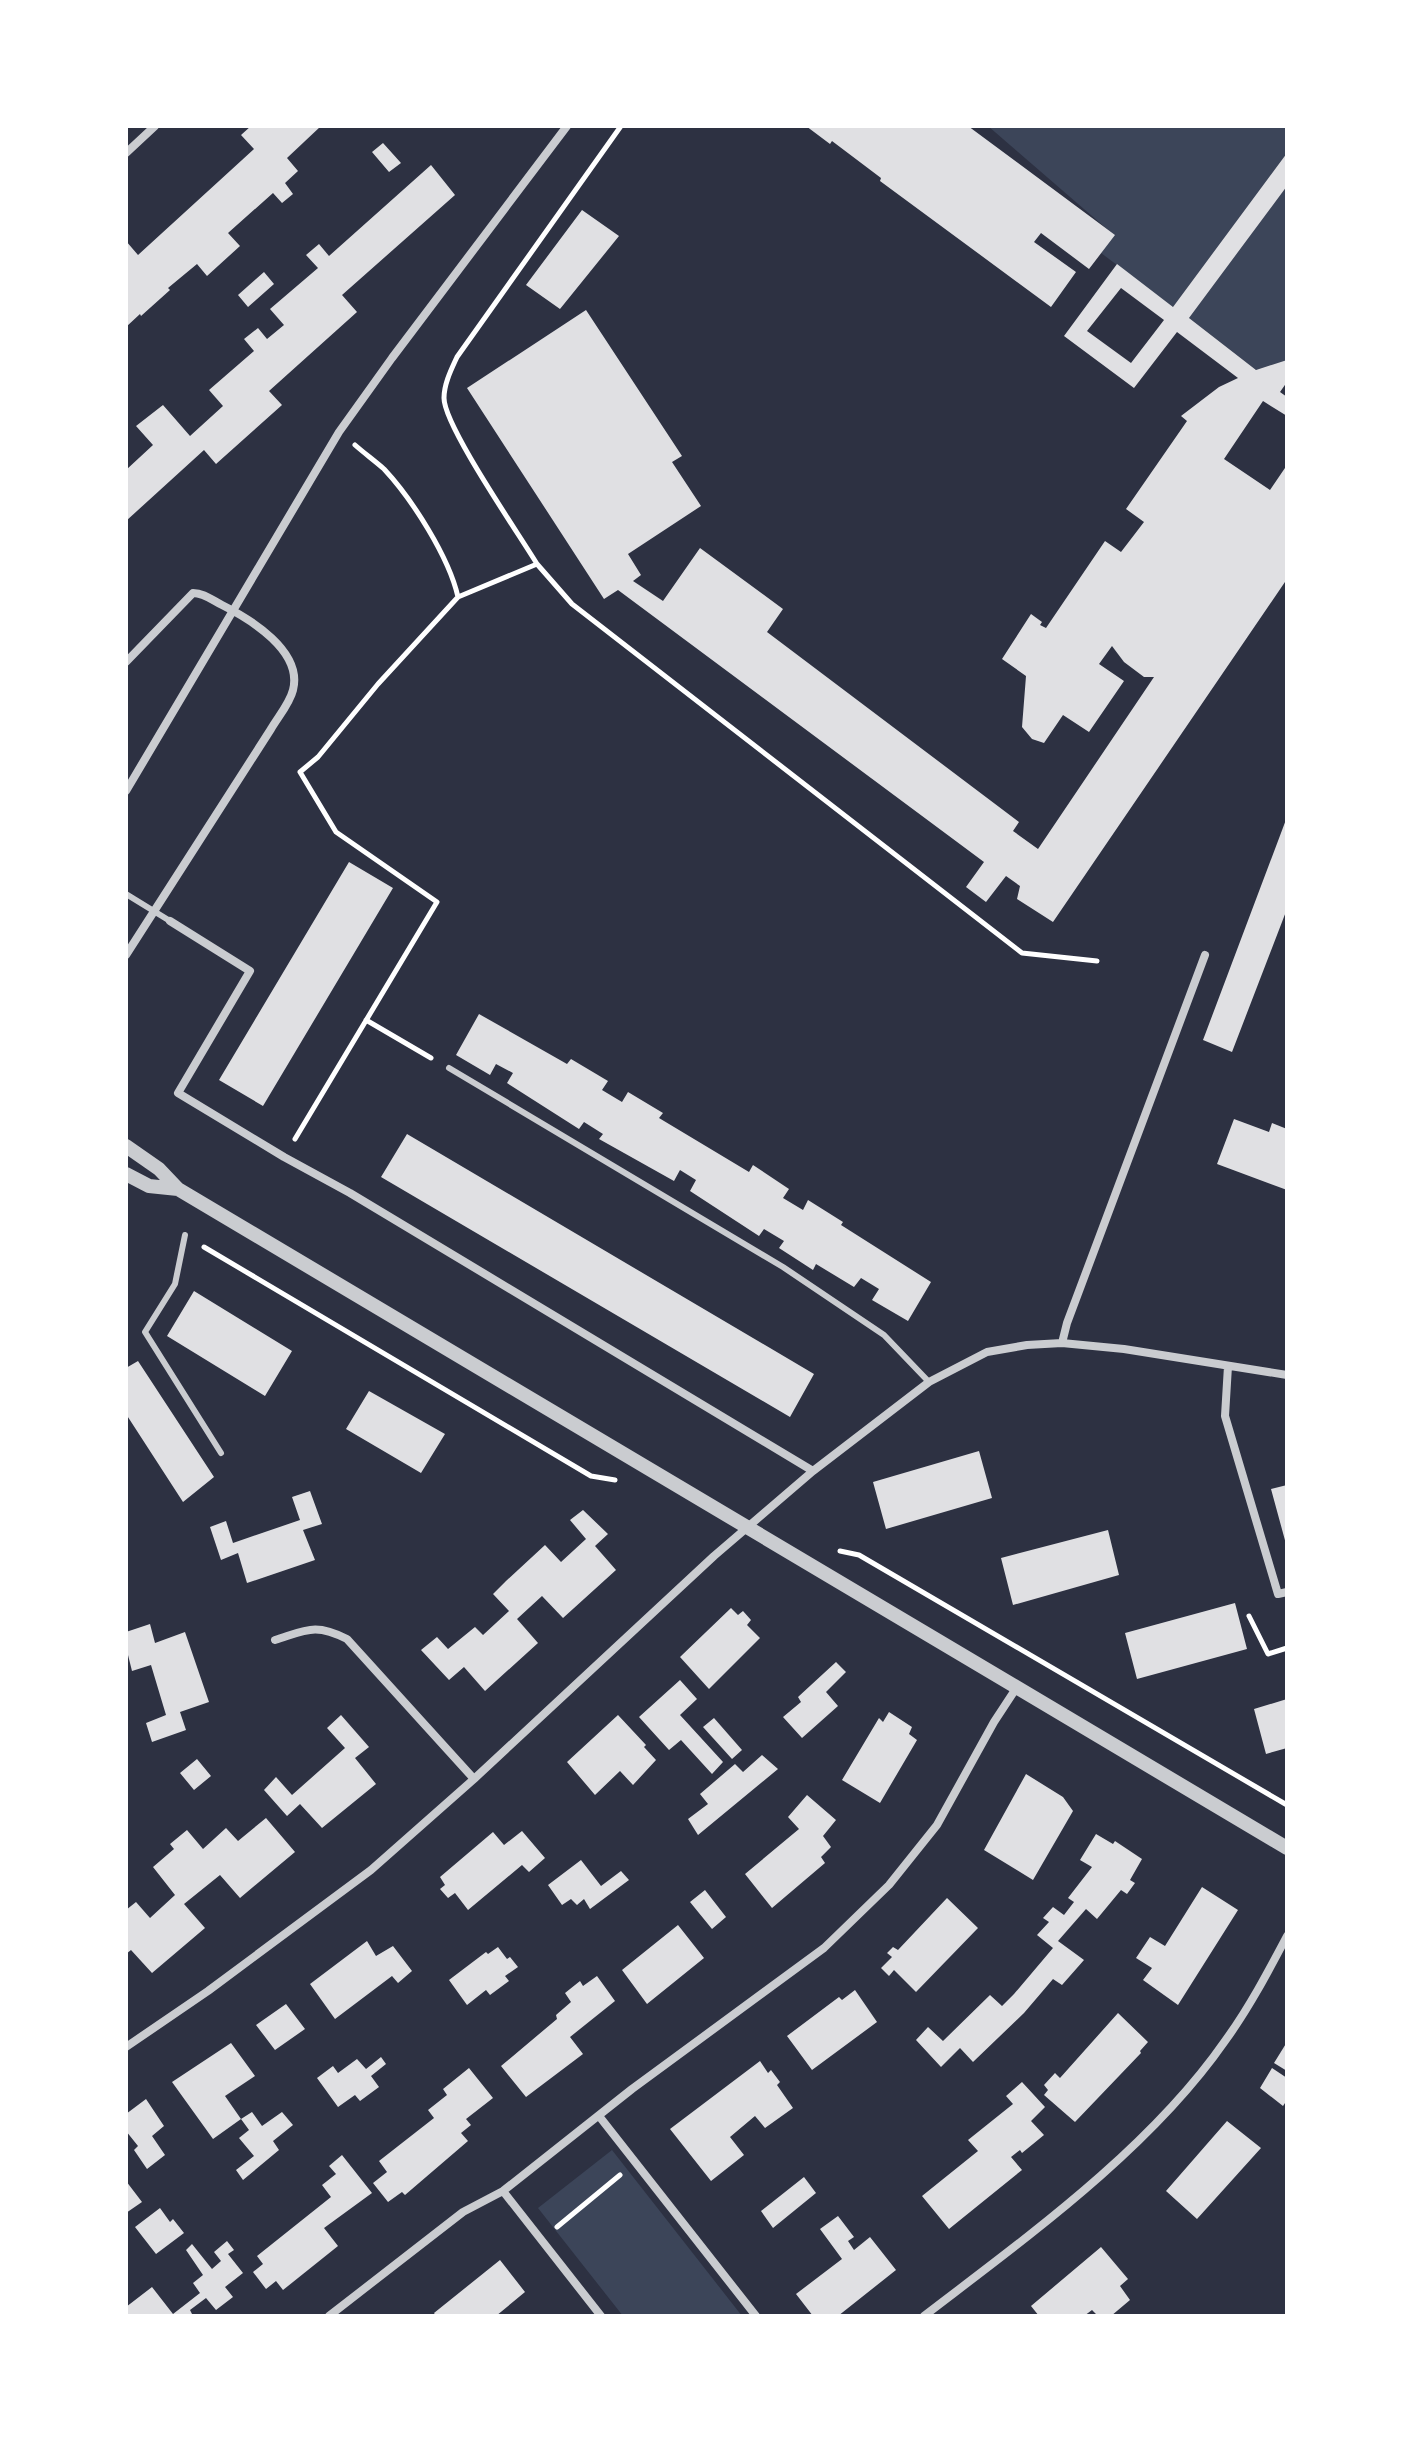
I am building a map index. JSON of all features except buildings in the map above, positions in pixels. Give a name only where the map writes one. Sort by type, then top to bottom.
[{"type":"street","points":[[126,153],[155,126]]},
{"type":"street","points":[[126,791],[339,432],[567,126]]},
{"type":"street","points":[[126,662],[193,593],[200,593],[275,640],[293,669],[293,690],[271,729],[126,955]]},
{"type":"street","points":[[170,921],[250,971],[178,1093],[813,1471]]},
{"type":"street","points":[[1062,1343],[1205,955]]},
{"type":"street","points":[[126,1146],[159,1169],[178,1189],[1287,1848]]},
{"type":"street","points":[[126,1174],[149,1186],[178,1189]]},
{"type":"street","points":[[126,2047],[208,1991],[371,1870],[747,1527],[813,1471],[929,1382],[987,1352],[1062,1343],[1124,1349],[1287,1375]]},
{"type":"street","points":[[1228,1366],[1225,1416],[1278,1594],[1287,1592]]},
{"type":"street","points":[[275,1640],[315,1628],[329,1630],[347,1639],[474,1779]]},
{"type":"street","points":[[329,2316],[463,2212],[503,2191],[632,2089],[824,1948],[889,1885],[937,1825],[1017,1687]]},
{"type":"street","points":[[924,2316],[1093,2182],[1171,2108],[1225,2042],[1287,1936]]},
{"type":"street","points":[[599,2116],[756,2316]]},
{"type":"street","points":[[503,2191],[601,2316]]},
{"type":"lane","points":[[126,894],[170,921]]},
{"type":"lane","points":[[449,1068],[783,1267],[884,1335],[929,1382]]},
{"type":"lane","points":[[185,1235],[175,1284],[145,1332],[221,1453]]},
{"type":"path","points":[[621,126],[457,357],[448,377],[444,399],[453,426],[537,564],[572,604],[1022,953],[1097,961]]},
{"type":"path","points":[[339,432],[384,469],[410,502],[441,552],[454,579],[458,597]]},
{"type":"path","points":[[284,1157],[437,902],[336,832],[300,772],[318,757],[378,684],[458,597],[537,564]]},
{"type":"path","points":[[366,1020],[449,1068]]},
{"type":"path","points":[[1249,1616],[1268,1654],[1287,1648]]},
{"type":"path","points":[[542,2240],[636,2163]]},
{"type":"shaded area","points":[[988,126],[1287,126],[1287,153],[1173,307],[1101,253],[1114,235]]},
{"type":"shaded area","points":[[1287,186],[1287,360],[1256,370],[1189,318]]},
{"type":"shaded area","points":[[612,2150],[742,2316],[623,2316],[538,2208]]}]
